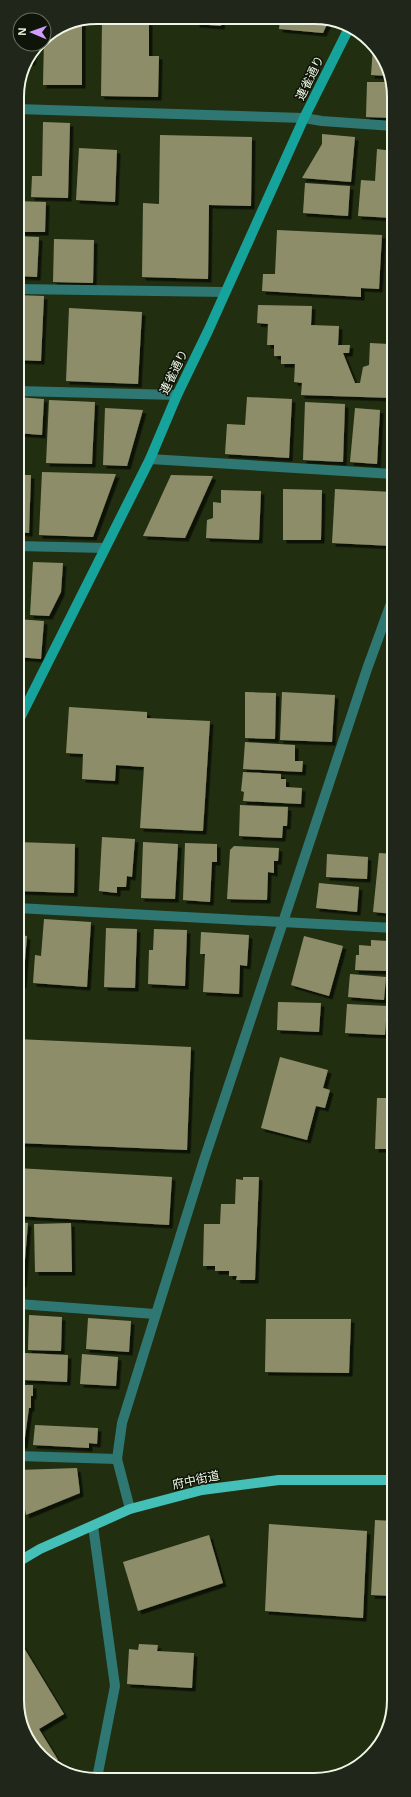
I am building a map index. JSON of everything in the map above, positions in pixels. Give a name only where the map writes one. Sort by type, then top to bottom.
[{"type":"main road","name":"連雀通り","points":[[24,710],[150,459],[177,395],[304,118],[347,31]]},
{"type":"main road","name":"府中街道","points":[[24,1558],[40,1549],[130,1509],[202,1490],[273,1481],[387,1480]]},
{"type":"street","points":[[24,109],[304,118],[322,121],[387,126]]},
{"type":"street","points":[[24,289],[225,292]]},
{"type":"street","points":[[24,391],[177,395]]},
{"type":"street","points":[[150,459],[387,474]]},
{"type":"street","points":[[24,546],[105,548]]},
{"type":"street","points":[[130,1509],[117,1459],[122,1423],[155,1314],[367,668],[387,614]]},
{"type":"street","points":[[24,908],[387,928]]},
{"type":"street","points":[[24,1304],[155,1314]]},
{"type":"street","points":[[24,1456],[117,1459]]},
{"type":"street","points":[[93,1526],[115,1686],[98,1773]]},
{"type":"building","points":[[102,24],[149,24],[149,56],[159,56],[158,97],[101,96]]},
{"type":"building","points":[[196,24],[221,24],[221,26]]},
{"type":"building","points":[[280,24],[327,25],[323,33],[279,29]]},
{"type":"building","points":[[82,25],[82,85],[43,85],[44,52],[52,52],[52,39],[56,36],[64,31]]},
{"type":"building","points":[[373,53],[380,64],[384,76],[371,75]]},
{"type":"building","points":[[367,82],[386,82],[387,118],[366,117]]},
{"type":"building","points":[[43,122],[70,123],[68,198],[31,197],[32,176],[42,176]]},
{"type":"building","points":[[322,134],[355,137],[351,182],[302,178],[322,144]]},
{"type":"building","points":[[160,135],[252,137],[251,206],[209,205],[208,279],[142,277],[143,203],[159,204]]},
{"type":"building","points":[[79,148],[117,150],[115,202],[76,200]]},
{"type":"building","points":[[377,149],[387,150],[387,218],[358,216],[361,180],[375,181]]},
{"type":"building","points":[[305,183],[350,186],[348,216],[303,213]]},
{"type":"building","points":[[24,201],[46,202],[45,232],[24,232]]},
{"type":"building","points":[[277,230],[382,235],[379,289],[361,288],[361,297],[262,291],[263,274],[275,274]]},
{"type":"building","points":[[24,236],[39,237],[37,277],[24,276]]},
{"type":"building","points":[[54,239],[94,240],[93,283],[53,282]]},
{"type":"building","points":[[24,295],[44,296],[41,361],[24,360]]},
{"type":"building","points":[[258,305],[312,306],[311,325],[339,326],[338,345],[350,345],[349,353],[343,353],[355,383],[360,383],[363,367],[369,365],[370,343],[387,344],[387,398],[301,395],[302,383],[294,382],[295,364],[281,364],[281,356],[274,356],[274,345],[267,345],[268,324],[257,323]]},
{"type":"building","points":[[69,308],[142,312],[138,384],[66,381]]},
{"type":"building","points":[[247,397],[292,399],[289,458],[225,454],[227,424],[245,425]]},
{"type":"building","points":[[24,398],[44,399],[42,435],[24,434]]},
{"type":"building","points":[[49,400],[95,402],[92,464],[46,463]]},
{"type":"building","points":[[305,402],[345,404],[343,462],[303,460]]},
{"type":"building","points":[[105,408],[143,410],[127,466],[103,465]]},
{"type":"building","points":[[355,408],[380,410],[377,464],[350,462]]},
{"type":"building","points":[[42,472],[116,474],[93,537],[39,535]]},
{"type":"building","points":[[24,475],[31,475],[29,533],[24,533]]},
{"type":"building","points":[[171,475],[213,476],[185,538],[143,536]]},
{"type":"building","points":[[283,489],[322,490],[321,540],[283,540]]},
{"type":"building","points":[[335,489],[387,492],[387,546],[332,543]]},
{"type":"building","points":[[221,490],[261,491],[259,540],[206,538],[207,520],[213,518],[213,502],[221,503]]},
{"type":"building","points":[[33,562],[63,563],[61,592],[49,616],[30,615]]},
{"type":"building","points":[[24,620],[44,621],[41,659],[24,658]]},
{"type":"building","points":[[245,692],[276,693],[275,739],[245,738]]},
{"type":"building","points":[[282,692],[335,695],[332,742],[280,740]]},
{"type":"building","points":[[69,707],[147,712],[147,718],[210,721],[203,831],[140,828],[144,767],[116,765],[115,781],[82,779],[83,754],[66,753]]},
{"type":"building","points":[[245,742],[295,745],[295,761],[303,761],[302,772],[243,769]]},
{"type":"building","points":[[243,772],[281,774],[281,779],[286,779],[286,787],[302,788],[301,804],[243,801],[244,792],[241,791]]},
{"type":"building","points":[[240,805],[288,807],[287,826],[283,826],[282,838],[239,836]]},
{"type":"building","points":[[102,837],[135,839],[132,877],[127,876],[126,887],[117,887],[117,893],[99,891]]},
{"type":"building","points":[[24,842],[75,844],[74,893],[24,891]]},
{"type":"building","points":[[143,842],[178,844],[175,899],[141,898]]},
{"type":"building","points":[[185,843],[217,844],[217,862],[212,862],[210,902],[183,900]]},
{"type":"building","points":[[234,846],[279,848],[278,861],[274,861],[274,873],[268,872],[267,900],[227,899],[230,850]]},
{"type":"building","points":[[379,853],[387,854],[387,913],[373,912]]},
{"type":"building","points":[[327,854],[368,857],[367,879],[326,877]]},
{"type":"building","points":[[319,883],[359,887],[357,912],[316,908]]},
{"type":"building","points":[[44,919],[91,922],[87,987],[33,983],[35,955],[41,956]]},
{"type":"building","points":[[106,928],[137,929],[135,988],[104,987]]},
{"type":"building","points":[[154,929],[187,930],[185,986],[148,984],[149,950],[153,950]]},
{"type":"building","points":[[201,932],[249,935],[247,966],[240,965],[239,994],[203,992],[205,954],[200,954]]},
{"type":"building","points":[[24,936],[27,936],[24,973]]},
{"type":"building","points":[[304,936],[343,946],[329,996],[291,985]]},
{"type":"building","points":[[371,940],[387,941],[387,971],[355,970],[356,955],[359,955],[359,945],[371,946]]},
{"type":"building","points":[[350,974],[386,977],[384,1000],[348,997]]},
{"type":"building","points":[[278,1002],[321,1003],[319,1032],[277,1030]]},
{"type":"building","points":[[347,1004],[387,1006],[385,1035],[345,1033]]},
{"type":"building","points":[[24,1039],[191,1047],[187,1150],[24,1143]]},
{"type":"building","points":[[280,1057],[328,1070],[323,1088],[330,1090],[325,1108],[316,1106],[307,1140],[261,1128]]},
{"type":"building","points":[[377,1098],[387,1098],[387,1149],[375,1149]]},
{"type":"building","points":[[24,1168],[172,1177],[169,1225],[24,1216]]},
{"type":"building","points":[[243,1177],[259,1177],[255,1280],[236,1280],[237,1276],[229,1276],[229,1271],[215,1271],[215,1266],[203,1266],[204,1224],[220,1224],[221,1204],[235,1204],[236,1179],[243,1180]]},
{"type":"building","points":[[24,1223],[28,1223],[24,1272]]},
{"type":"building","points":[[71,1223],[72,1272],[35,1272],[34,1224]]},
{"type":"building","points":[[29,1315],[62,1317],[61,1351],[28,1350]]},
{"type":"building","points":[[88,1318],[131,1321],[129,1352],[86,1349]]},
{"type":"building","points":[[266,1319],[351,1319],[349,1373],[265,1372]]},
{"type":"building","points":[[25,1353],[68,1355],[67,1382],[24,1380]]},
{"type":"building","points":[[82,1354],[118,1357],[116,1386],[80,1384]]},
{"type":"building","points":[[24,1385],[33,1385],[31,1408],[29,1408],[24,1445]]},
{"type":"building","points":[[35,1425],[98,1428],[97,1444],[89,1443],[89,1448],[33,1445]]},
{"type":"building","points":[[77,1468],[80,1493],[26,1515],[24,1504],[24,1470]]},
{"type":"building","points":[[375,1520],[387,1521],[387,1596],[371,1595]]},
{"type":"building","points":[[269,1524],[367,1531],[363,1618],[265,1611]]},
{"type":"building","points":[[209,1535],[223,1583],[138,1611],[123,1562]]},
{"type":"building","points":[[139,1644],[158,1645],[157,1651],[194,1653],[192,1688],[127,1684],[129,1649],[138,1650]]},
{"type":"building","points":[[24,1648],[64,1714],[39,1729],[58,1760],[56,1761],[45,1752],[36,1741],[31,1733],[26,1719],[24,1700]]}]
